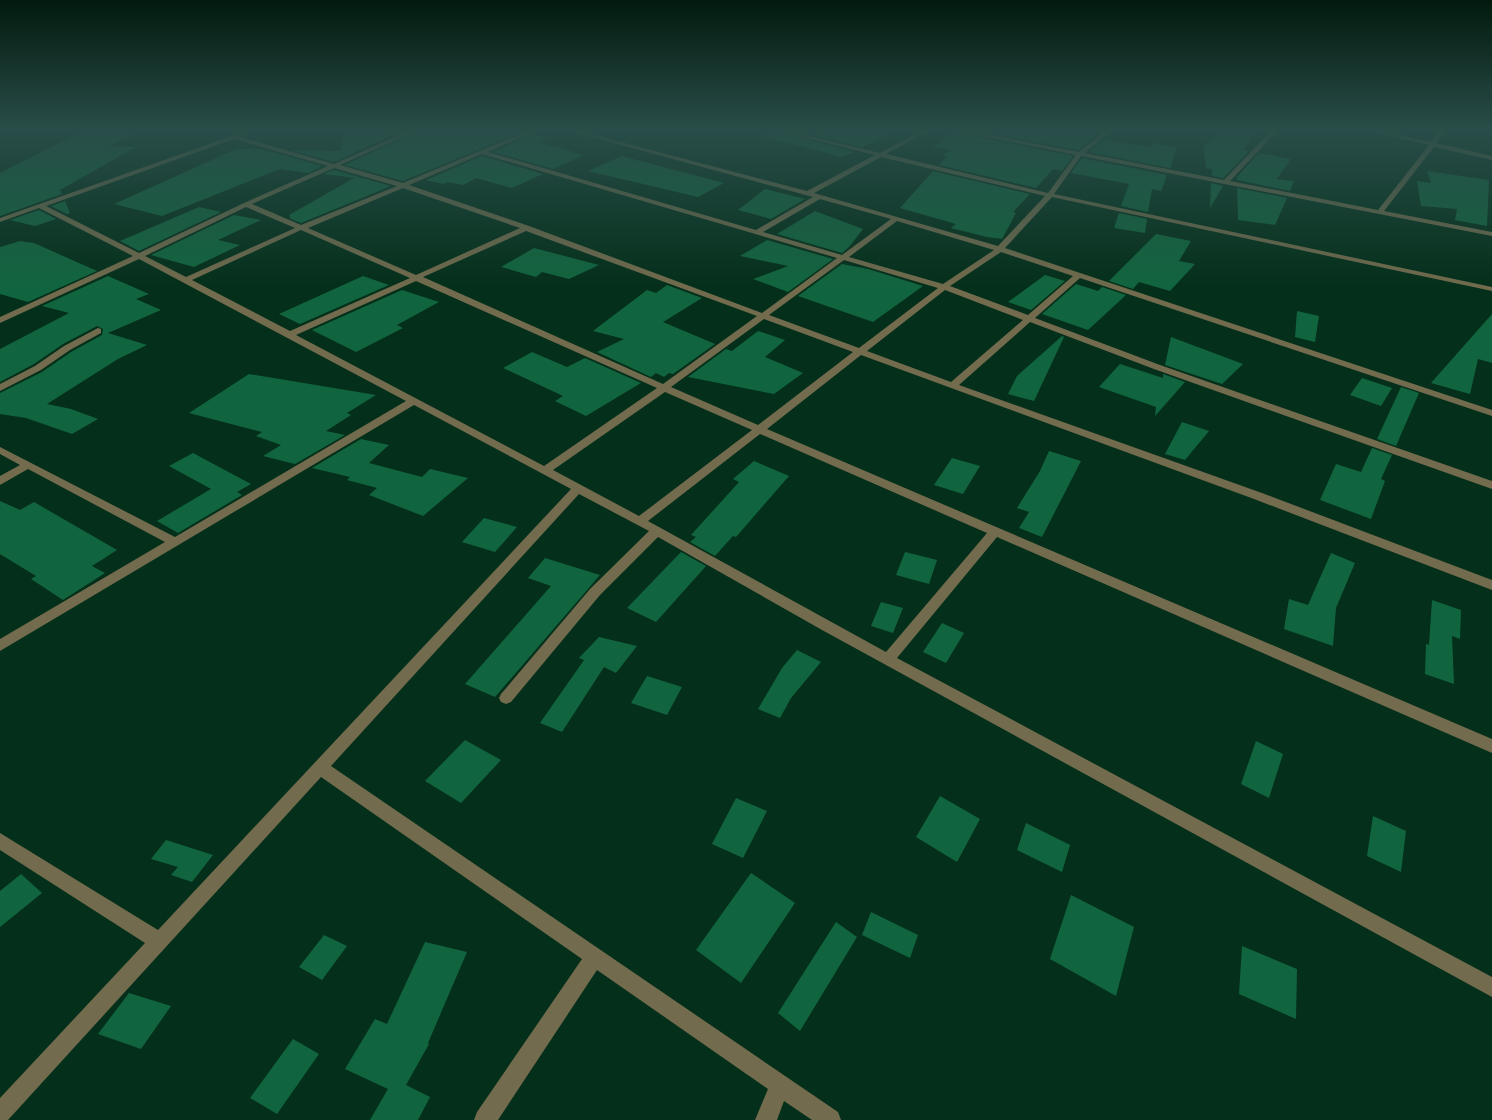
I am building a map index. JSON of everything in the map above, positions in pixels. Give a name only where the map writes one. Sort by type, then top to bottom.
[{"type":"street","points":[[0,220],[106,182]]},
{"type":"street","points":[[0,320],[296,182]]},
{"type":"street","points":[[396,182],[526,228],[765,315],[952,386],[1258,496],[1492,585]]},
{"type":"street","points":[[186,280],[406,182]]},
{"type":"street","points":[[585,182],[944,287],[1157,367],[1492,485]]},
{"type":"street","points":[[767,182],[1000,249],[1492,414]]},
{"type":"street","points":[[808,193],[829,182]]},
{"type":"street","points":[[997,182],[1492,289]]},
{"type":"street","points":[[640,521],[944,287],[1000,249],[1050,195],[1059,182]]},
{"type":"street","points":[[1225,182],[1492,234]]},
{"type":"street","points":[[1380,212],[1404,182]]},
{"type":"street","points":[[757,232],[818,196]]},
{"type":"street","points":[[246,204],[418,278],[664,388],[1492,746]]},
{"type":"street","points":[[40,206],[186,280],[640,521],[888,659],[1492,988]]},
{"type":"street","points":[[544,471],[664,388],[896,219]]},
{"type":"street","points":[[289,335],[526,228]]},
{"type":"street","points":[[952,386],[1078,276]]},
{"type":"street","points":[[0,388],[38,368],[67,348],[98,331]]},
{"type":"street","points":[[0,646],[413,401]]},
{"type":"street","points":[[0,450],[176,542]]},
{"type":"street","points":[[0,481],[28,464]]},
{"type":"street","points":[[0,1113],[578,488]]},
{"type":"street","points":[[506,698],[595,592],[656,531]]},
{"type":"street","points":[[888,659],[995,531]]},
{"type":"street","points":[[320,767],[830,1120]]},
{"type":"street","points":[[0,841],[159,941]]},
{"type":"street","points":[[485,1120],[595,957]]},
{"type":"street","points":[[766,1120],[780,1085]]},
{"type":"building","points":[[0,182],[74,182],[60,190],[62,194],[0,216]]},
{"type":"building","points":[[162,182],[247,182],[162,216],[114,204]]},
{"type":"building","points":[[347,182],[378,182],[391,186],[301,223],[291,219],[289,215]]},
{"type":"building","points":[[449,182],[468,182],[463,185]]},
{"type":"building","points":[[491,182],[525,182],[512,188]]},
{"type":"building","points":[[636,182],[724,183],[698,197]]},
{"type":"building","points":[[923,182],[981,182],[1030,194],[1013,212],[1016,213],[1002,239],[951,228],[956,224],[900,208]]},
{"type":"building","points":[[1012,182],[1041,182],[1036,188]]},
{"type":"building","points":[[1120,182],[1164,182],[1161,191],[1152,189],[1148,212],[1121,206],[1129,184]]},
{"type":"building","points":[[1248,182],[1293,182],[1290,191]]},
{"type":"building","points":[[1417,182],[1489,182],[1487,226],[1455,220],[1457,209],[1421,206]]},
{"type":"building","points":[[1211,183],[1223,186],[1210,208]]},
{"type":"building","points":[[1237,188],[1287,198],[1275,225],[1238,220]]},
{"type":"building","points":[[765,189],[805,199],[771,219],[738,210]]},
{"type":"building","points":[[65,201],[70,213],[67,214],[51,206]]},
{"type":"building","points":[[199,207],[221,212],[139,251],[120,241]]},
{"type":"building","points":[[39,210],[56,219],[35,226],[10,220]]},
{"type":"building","points":[[815,211],[863,229],[842,253],[777,234]]},
{"type":"building","points":[[1119,213],[1147,219],[1145,233],[1114,228]]},
{"type":"building","points":[[234,215],[261,220],[218,240],[240,245],[194,267],[151,255]]},
{"type":"building","points":[[1156,234],[1191,241],[1179,261],[1195,264],[1170,291],[1139,282],[1133,289],[1109,281]]},
{"type":"building","points":[[767,240],[833,259],[788,292],[753,279],[788,266],[740,256]]},
{"type":"building","points":[[20,241],[34,243],[97,271],[28,302],[0,294],[0,247]]},
{"type":"building","points":[[534,248],[599,265],[569,279],[542,272],[536,277],[501,267]]},
{"type":"building","points":[[842,264],[868,269],[923,286],[873,322],[798,296]]},
{"type":"building","points":[[1045,275],[1065,281],[1031,310],[1008,302]]},
{"type":"building","points":[[108,276],[149,294],[136,299],[161,310],[108,333],[147,345],[118,359],[47,404],[71,409],[98,419],[72,434],[26,418],[0,414],[0,393],[42,372],[71,352],[102,335],[103,329],[97,326],[0,382],[0,349],[69,313],[42,306]]},
{"type":"building","points":[[363,276],[389,285],[300,324],[279,314]]},
{"type":"building","points":[[1076,284],[1098,291],[1102,287],[1126,295],[1088,330],[1042,314]]},
{"type":"building","points":[[667,285],[702,298],[663,322],[715,344],[673,374],[669,373],[664,377],[656,373],[651,377],[597,352],[624,339],[593,331],[647,290],[656,293]]},
{"type":"building","points":[[402,290],[439,302],[397,325],[403,328],[356,352],[312,330]]},
{"type":"building","points":[[1297,311],[1319,316],[1315,342],[1295,337]]},
{"type":"building","points":[[1492,314],[1492,363],[1478,359],[1470,394],[1431,383]]},
{"type":"building","points":[[758,331],[785,340],[765,357],[803,373],[774,394],[688,377],[726,349],[732,351]]},
{"type":"building","points":[[1062,336],[1064,337],[1034,401],[1008,394],[1017,376]]},
{"type":"building","points":[[1171,337],[1243,364],[1222,384],[1165,365]]},
{"type":"building","points":[[532,352],[567,367],[585,358],[641,383],[586,416],[555,401],[563,396],[503,368]]},
{"type":"building","points":[[1120,364],[1163,378],[1163,374],[1185,382],[1155,416],[1156,407],[1099,387]]},
{"type":"building","points":[[249,374],[376,395],[347,413],[351,415],[326,431],[345,435],[295,464],[263,456],[281,445],[256,436],[262,432],[189,413]]},
{"type":"building","points":[[1362,378],[1392,388],[1381,406],[1350,395]]},
{"type":"building","points":[[1401,387],[1419,393],[1396,446],[1377,439]]},
{"type":"building","points":[[1182,422],[1209,431],[1185,460],[1165,454]]},
{"type":"building","points":[[361,439],[389,445],[369,463],[422,477],[430,469],[468,478],[423,516],[369,495],[377,488],[347,480],[350,477],[312,468]]},
{"type":"building","points":[[1372,448],[1392,455],[1381,479],[1385,481],[1371,519],[1320,500],[1336,464],[1361,472]]},
{"type":"building","points":[[1049,451],[1081,461],[1042,537],[1019,528],[1029,512],[1017,508],[1040,471]]},
{"type":"building","points":[[193,453],[251,484],[237,492],[242,495],[178,533],[157,521],[211,489],[169,466]]},
{"type":"building","points":[[952,458],[980,466],[963,494],[934,485]]},
{"type":"building","points":[[754,461],[789,476],[736,537],[733,536],[715,556],[690,542],[696,537],[691,535],[739,482],[733,479]]},
{"type":"building","points":[[0,501],[20,510],[34,502],[117,550],[92,566],[105,573],[63,600],[31,579],[36,576],[0,554]]},
{"type":"building","points":[[484,518],[517,527],[495,552],[462,542]]},
{"type":"building","points":[[681,552],[706,566],[656,622],[627,608]]},
{"type":"building","points":[[905,552],[937,560],[929,584],[896,575]]},
{"type":"building","points":[[1331,553],[1355,563],[1336,608],[1333,646],[1284,629],[1289,599],[1308,605]]},
{"type":"building","points":[[545,558],[600,575],[495,697],[465,684],[551,586],[528,578]]},
{"type":"building","points":[[1432,600],[1461,610],[1460,639],[1452,636],[1454,684],[1425,674],[1426,644],[1429,645]]},
{"type":"building","points":[[881,602],[903,608],[893,633],[871,626]]},
{"type":"building","points":[[942,623],[964,633],[946,663],[923,652]]},
{"type":"building","points":[[599,637],[637,646],[616,673],[604,667],[562,732],[540,723],[584,660],[579,658]]},
{"type":"building","points":[[797,650],[821,662],[791,698],[780,718],[758,709],[782,668]]},
{"type":"building","points":[[647,676],[682,687],[667,715],[631,703]]},
{"type":"building","points":[[465,740],[501,760],[461,803],[425,781]]},
{"type":"building","points":[[1256,741],[1283,754],[1269,798],[1241,784]]},
{"type":"building","points":[[940,796],[980,819],[957,862],[916,837]]},
{"type":"building","points":[[736,798],[767,811],[743,858],[712,844]]},
{"type":"building","points":[[1373,816],[1406,831],[1401,872],[1367,856]]},
{"type":"building","points":[[1026,823],[1070,845],[1062,872],[1017,850]]},
{"type":"building","points":[[166,840],[213,855],[192,882],[171,875],[178,867],[151,859]]},
{"type":"building","points":[[751,873],[795,903],[741,983],[696,950]]},
{"type":"building","points":[[21,874],[42,893],[0,927],[0,891]]},
{"type":"building","points":[[1071,895],[1134,927],[1116,996],[1050,959]]},
{"type":"building","points":[[871,912],[918,935],[910,958],[862,935]]},
{"type":"building","points":[[836,922],[857,937],[800,1031],[778,1013]]},
{"type":"building","points":[[324,935],[347,946],[322,980],[299,967]]},
{"type":"building","points":[[425,942],[467,952],[429,1044],[406,1085],[430,1097],[418,1120],[370,1120],[388,1089],[345,1069],[375,1019],[387,1024]]},
{"type":"building","points":[[1242,946],[1297,969],[1296,1019],[1239,994]]},
{"type":"building","points":[[129,993],[171,1006],[141,1049],[98,1034]]},
{"type":"building","points":[[293,1039],[319,1054],[277,1114],[250,1098]]}]
